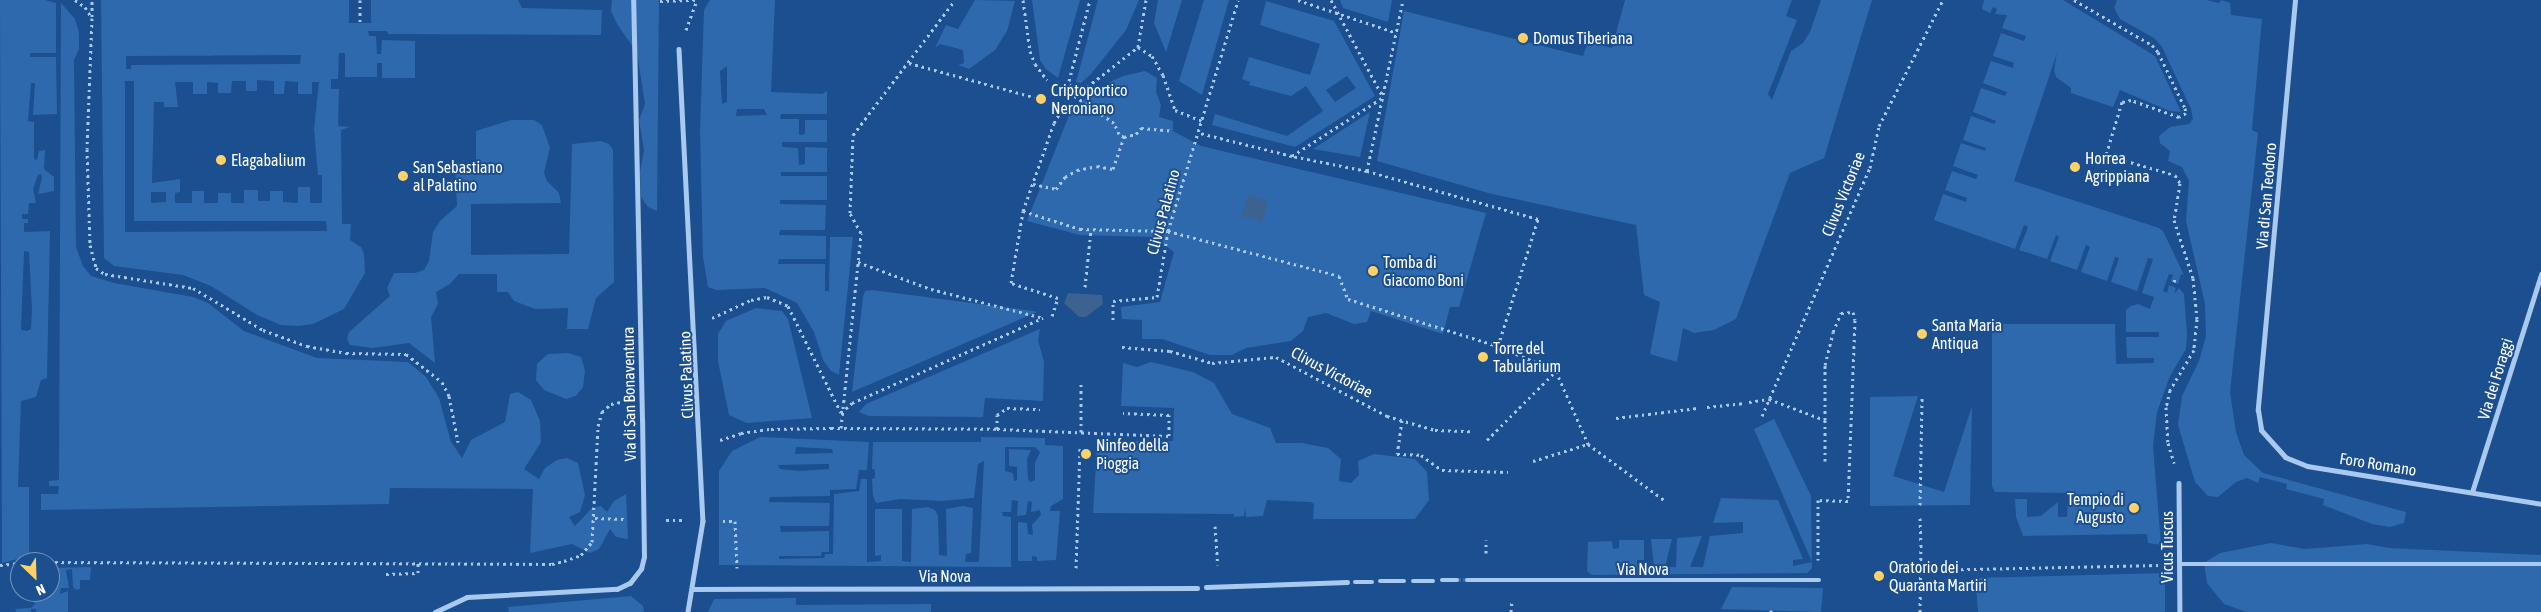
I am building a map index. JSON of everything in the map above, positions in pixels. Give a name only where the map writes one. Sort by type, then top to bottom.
[{"type":"street","name":"Via di San Bonaventura","points":[[435,612],[467,597],[617,589],[630,583],[641,569],[644,557],[633,0]]},
{"type":"street","name":"Via di San Teodoro","points":[[2260,394],[2295,0]]},
{"type":"street","points":[[679,49],[695,324]]},
{"type":"street","name":"Via dei Foraggi","points":[[2472,492],[2541,274]]},
{"type":"street","name":"Clivus Palatino","points":[[688,612],[703,520],[695,324]]},
{"type":"street","name":"Foro Romano","points":[[2260,394],[2261,430],[2272,446],[2293,461],[2541,504]]},
{"type":"street","name":"Vicus Tuscus","points":[[2179,483],[2180,612]]},
{"type":"street","points":[[2180,564],[2541,564]]},
{"type":"street","points":[[1442,580],[1457,580]]},
{"type":"street","name":"Via Nova","points":[[1467,580],[1819,580]]},
{"type":"street","points":[[1413,581],[1433,581]]},
{"type":"street","points":[[1206,587],[1347,582]]},
{"type":"street","points":[[1355,582],[1372,582]]},
{"type":"street","points":[[1380,582],[1404,582]]},
{"type":"street","name":"Via Nova","points":[[693,589],[1197,588]]},
{"type":"path","points":[[75,0],[85,7],[92,18]]},
{"type":"path","points":[[92,0],[87,149],[90,245],[96,268],[105,274],[193,288],[263,330],[308,346],[346,353],[406,354],[442,382],[449,396],[458,442]]},
{"type":"path","points":[[360,0],[360,23]]},
{"type":"path","points":[[660,0],[696,0],[679,49]]},
{"type":"path","points":[[841,428],[861,233],[850,213],[853,134],[909,64],[955,0]]},
{"type":"path","points":[[1023,0],[1030,51],[1035,64],[1048,80]]},
{"type":"path","points":[[1071,94],[1069,81],[1090,0]]},
{"type":"path","points":[[1052,316],[1058,298],[1011,283],[1023,211],[1054,124],[1071,94],[1086,87],[1138,47],[1146,0]]},
{"type":"path","name":"Clivus Palatino","points":[[1113,320],[1113,301],[1157,297],[1168,230],[1200,133],[1238,0]]},
{"type":"path","points":[[1298,0],[1396,33]]},
{"type":"path","points":[[1331,0],[1383,98]]},
{"type":"path","points":[[1367,171],[1402,0]]},
{"type":"path","name":"Clivus Victoriae","points":[[1762,416],[1870,168],[1879,126],[1943,0]]},
{"type":"path","points":[[2074,0],[2158,52],[2185,108],[2186,113],[2179,118],[2131,100],[2122,102],[2106,156],[2175,175],[2180,183],[2174,220],[2193,278],[2198,320],[2194,350],[2170,390],[2166,407],[2168,443],[2179,483]]},
{"type":"path","points":[[1138,47],[1152,56],[1163,74],[1175,110],[1202,121]]},
{"type":"path","points":[[909,64],[1040,99]]},
{"type":"path","points":[[1060,86],[1114,123],[1119,134],[1124,137],[1136,134],[1141,128],[1173,131]]},
{"type":"path","points":[[1292,156],[1383,98]]},
{"type":"path","points":[[1200,133],[1292,156],[1367,171],[1538,219],[1498,346]]},
{"type":"path","points":[[1033,184],[1056,189],[1065,177],[1077,170],[1097,166],[1113,169],[1124,137]]},
{"type":"path","points":[[1023,211],[1058,223],[1091,230],[1168,230],[1339,276],[1348,299],[1498,346],[1556,371],[1588,444],[1664,500]]},
{"type":"path","points":[[1085,287],[1091,230]]},
{"type":"path","points":[[842,413],[852,403],[1043,318],[931,289],[858,262]]},
{"type":"path","points":[[2174,282],[2176,276]]},
{"type":"path","name":"Clivus Palatino","points":[[695,324],[752,300],[767,298],[788,306],[842,413]]},
{"type":"path","points":[[1819,580],[1818,500],[1848,501],[1855,320],[1853,312],[1848,310],[1841,313],[1825,365],[1825,461]]},
{"type":"path","name":"Clivus Victoriae","points":[[1122,347],[1170,351],[1212,363],[1276,357],[1386,416],[1435,430],[1470,432]]},
{"type":"path","points":[[1487,440],[1556,371]]},
{"type":"path","points":[[1081,432],[1082,384]]},
{"type":"path","points":[[1920,505],[1922,397]]},
{"type":"path","points":[[1749,402],[1769,399],[1824,420]]},
{"type":"path","points":[[60,562],[418,561],[552,564],[564,561],[588,548],[592,542],[595,518],[598,426],[602,412],[617,402]]},
{"type":"path","points":[[1707,407],[1743,403]]},
{"type":"path","points":[[997,429],[997,415],[1007,408],[1040,409]]},
{"type":"path","points":[[1616,418],[1698,408]]},
{"type":"path","points":[[701,448],[741,433],[831,428],[997,429],[1169,436],[1169,415],[1123,413]]},
{"type":"path","points":[[1402,420],[1396,454],[1421,455],[1442,470],[1508,472]]},
{"type":"path","points":[[1534,461],[1588,444]]},
{"type":"path","points":[[1075,573],[1080,448]]},
{"type":"path","points":[[595,518],[627,519]]},
{"type":"path","points":[[1920,518],[1922,542],[1920,612]]},
{"type":"path","points":[[1216,526],[1218,574]]},
{"type":"path","points":[[1486,540],[1486,553]]},
{"type":"path","points":[[386,574],[418,573],[418,561]]},
{"type":"path","points":[[1922,570],[2180,564]]},
{"type":"shaded area","points":[[0,0],[45,0],[56,3],[56,53],[30,53],[30,57],[56,57],[57,114],[33,115],[35,83],[31,83],[28,121],[34,122],[34,159],[37,160],[39,151],[45,150],[44,169],[54,177],[54,191],[38,194],[42,178],[41,174],[38,175],[33,189],[36,203],[29,203],[28,214],[22,214],[22,219],[28,219],[28,223],[24,223],[24,232],[50,231],[47,378],[41,380],[36,397],[21,401],[18,487],[29,487],[29,552],[10,552],[10,561],[2,563]],"holes":[[[24,251],[29,252],[31,329],[27,331],[21,330]]]},
{"type":"shaded area","points":[[101,0],[349,0],[349,23],[371,23],[371,0],[518,0],[522,8],[602,10],[601,35],[388,34],[387,31],[368,31],[369,36],[376,36],[377,54],[381,54],[382,40],[415,41],[415,78],[382,78],[382,63],[377,63],[377,77],[345,77],[345,53],[339,53],[338,79],[331,79],[331,89],[339,89],[338,126],[350,127],[341,130],[342,224],[351,224],[350,240],[361,247],[364,254],[365,273],[344,309],[313,324],[299,326],[281,325],[257,315],[211,286],[183,275],[114,266],[104,258]],"holes":[[[301,55],[300,64],[131,65],[131,69],[126,69],[126,56]],[[257,80],[274,81],[274,94],[284,94],[285,81],[298,82],[298,94],[312,94],[312,82],[319,82],[314,129],[318,175],[322,175],[322,203],[310,203],[310,187],[298,187],[298,203],[283,202],[283,191],[270,191],[270,201],[258,201],[258,190],[244,190],[244,203],[231,203],[231,193],[218,193],[218,203],[204,203],[204,191],[192,191],[192,203],[175,203],[175,193],[180,192],[180,179],[152,183],[154,102],[164,102],[164,107],[178,107],[175,82],[193,82],[193,94],[207,94],[207,82],[218,83],[218,93],[231,93],[232,81],[246,81],[246,91],[257,91]],[[125,81],[134,81],[134,221],[326,221],[327,231],[125,232]],[[151,192],[166,192],[166,202],[151,203]]]},
{"type":"shaded area","points":[[612,0],[659,0],[657,211],[648,207],[641,197],[640,173],[644,150],[639,120],[645,104],[637,53],[617,24],[611,11]]},
{"type":"shaded area","points":[[710,0],[775,0],[771,92],[822,94],[827,91],[827,114],[781,114],[780,119],[799,119],[799,135],[805,134],[805,120],[827,120],[827,142],[782,142],[782,147],[798,148],[799,165],[805,164],[805,147],[827,148],[827,172],[781,172],[781,176],[827,176],[827,200],[780,200],[780,204],[826,205],[825,230],[780,230],[779,235],[826,236],[826,259],[779,259],[778,264],[825,264],[825,291],[829,291],[830,237],[853,237],[839,375],[831,371],[823,360],[814,332],[797,303],[765,288],[716,290],[708,287],[703,257],[700,131],[704,10]],"holes":[[[727,66],[727,102],[722,104],[720,71]],[[737,109],[764,109],[767,115],[736,116]]]},
{"type":"shaded area","points":[[975,0],[1015,1],[1007,31],[995,50],[969,69],[958,65],[964,63],[963,50],[940,44],[935,48],[946,25],[958,29]]},
{"type":"shaded area","points":[[1032,0],[1080,0],[1058,78],[1046,69],[1040,60]]},
{"type":"shaded area","points":[[1098,0],[1139,0],[1126,30],[1091,74],[1081,83],[1076,82]]},
{"type":"shaded area","points":[[1158,0],[1182,0],[1166,52],[1154,23]]},
{"type":"shaded area","points":[[1204,0],[1229,0],[1202,95],[1179,81]]},
{"type":"shaded area","points":[[1340,0],[1392,0],[1388,22],[1343,8]]},
{"type":"shaded area","points":[[1625,0],[1792,0],[1786,16],[1797,20],[1768,94],[1772,100],[1791,51],[1803,43],[1810,32],[1821,0],[1872,0],[1824,158],[1790,173],[1736,319],[1714,330],[1694,333],[1683,328],[1677,362],[1650,354],[1660,302],[1644,295],[1636,225],[1492,194],[1377,161],[1404,11],[1583,56],[1588,42],[1612,48]]},
{"type":"shaded area","points":[[1984,0],[2063,0],[2155,56],[2181,112],[2170,111],[2120,90],[2113,107],[2071,93],[2071,88],[2056,77],[2054,70],[2057,53],[2014,181],[2159,228],[2163,231],[2184,275],[2181,274],[2178,284],[2171,281],[2173,275],[2169,274],[2163,291],[2167,293],[2169,285],[2176,288],[2174,294],[2179,288],[2184,294],[2187,334],[2186,349],[2170,376],[2157,412],[2153,446],[2161,545],[2148,543],[2147,534],[2023,536],[2016,517],[2015,499],[2027,499],[2027,517],[2041,516],[2058,502],[2058,517],[2067,517],[2068,500],[2072,498],[2070,493],[1995,492],[1992,486],[1992,324],[2115,324],[2116,364],[2154,363],[2154,358],[2127,358],[2126,337],[2159,337],[2159,332],[2126,332],[2126,310],[2138,304],[2150,309],[2154,297],[2142,293],[2153,259],[2148,258],[2137,291],[2111,282],[2119,258],[2115,257],[2107,281],[2081,272],[2090,247],[2086,245],[2077,270],[2050,261],[2059,237],[2056,235],[2047,259],[2019,250],[2028,227],[2024,225],[2015,249],[1934,220],[1943,194],[1966,202],[1967,198],[1945,190],[1952,171],[1976,179],[1978,175],[1953,166],[1961,143],[1985,151],[1986,148],[1963,140],[1971,116],[1994,124],[1996,121],[1973,112],[1981,88],[2005,96],[2007,92],[1983,83],[1991,61],[2013,68],[2014,63],[1993,56],[2001,33],[2024,41],[2026,36],[2002,28],[2007,15],[1995,14],[1997,9],[1993,7],[1990,13],[1982,9]]},
{"type":"shaded area","points":[[2117,0],[2207,0],[2219,3],[2221,0],[2230,3],[2231,15],[2262,19],[2252,130],[2258,133],[2230,392],[2236,432],[2244,455],[2263,473],[2406,512],[2404,523],[2390,527],[2372,524],[2323,505],[2324,499],[2286,489],[2287,484],[2260,477],[2258,483],[2247,478],[2236,482],[2218,497],[2208,496],[2195,482],[2178,425],[2182,396],[2199,361],[2206,336],[2205,304],[2186,221],[2189,181],[2182,167],[2168,161],[2170,151],[2160,143],[2159,136],[2170,127],[2189,124],[2193,119],[2191,109],[2162,47],[2154,38],[2120,19],[2114,8]]},
{"type":"shaded area","points":[[1266,1],[1334,21],[1375,96],[1295,147],[1212,125],[1215,114],[1287,136],[1323,111],[1306,86],[1291,96],[1249,85],[1250,82],[1242,79],[1249,57],[1310,75],[1320,44],[1260,25]],"holes":[[[1347,76],[1356,88],[1335,102],[1326,90]]]},
{"type":"shaded area","points":[[61,3],[75,19],[79,33],[79,49],[74,60],[76,247],[83,266],[91,276],[114,283],[193,297],[208,303],[244,331],[317,358],[408,362],[426,377],[439,398],[451,442],[462,458],[471,440],[505,422],[510,394],[518,392],[531,400],[540,421],[541,442],[524,469],[539,479],[545,468],[557,460],[567,458],[578,463],[585,495],[580,512],[569,517],[575,526],[592,508],[601,506],[607,512],[614,501],[626,494],[628,539],[616,537],[610,529],[599,549],[590,553],[572,544],[530,553],[533,489],[390,488],[389,504],[41,510],[41,494],[58,494],[59,486],[49,486],[49,481],[59,480]]},
{"type":"shaded area","points":[[1145,71],[1157,78],[1156,92],[1161,105],[1159,117],[1173,121],[1173,131],[1201,146],[1486,213],[1459,307],[1450,307],[1443,334],[1371,311],[1367,322],[1354,324],[1326,313],[1308,317],[1303,331],[1291,341],[1246,348],[1232,355],[1210,355],[1162,339],[1142,339],[1142,320],[1122,319],[1121,307],[1160,302],[1174,252],[1154,237],[1080,235],[1027,221],[1070,113],[1086,98],[1110,82],[1123,76]]},
{"type":"shaded area","points":[[1370,112],[1360,157],[1313,149]]},
{"type":"shaded area","points":[[511,120],[534,120],[542,125],[550,148],[544,173],[547,181],[559,193],[561,203],[471,204],[471,255],[569,254],[572,144],[601,141],[609,144],[613,150],[614,282],[596,298],[588,329],[567,329],[568,308],[535,309],[514,301],[508,292],[497,292],[497,274],[459,274],[450,284],[436,292],[438,304],[431,317],[435,363],[409,343],[373,348],[350,345],[347,339],[349,332],[390,296],[387,288],[394,273],[415,273],[424,270],[429,261],[433,232],[440,221],[457,206],[455,165],[476,164],[476,131]]},
{"type":"shaded area","points":[[1248,195],[1268,201],[1262,222],[1242,216]]},
{"type":"shaded area","points":[[872,290],[1037,312],[852,392],[863,297],[865,291]]},
{"type":"shaded area","points":[[1068,293],[1102,295],[1103,304],[1086,317],[1079,317],[1064,303]]},
{"type":"shaded area","points":[[756,308],[782,311],[788,319],[812,418],[747,423],[729,415],[718,361],[718,334],[726,321]]},
{"type":"shaded area","points":[[1040,329],[1038,340],[1044,362],[1043,401],[985,398],[983,417],[869,416],[859,412],[866,404]]},
{"type":"shaded area","points":[[568,353],[581,357],[585,371],[583,387],[576,396],[566,399],[544,390],[536,380],[537,364],[548,354]]},
{"type":"shaded area","points":[[1151,362],[1193,372],[1214,383],[1232,414],[1270,428],[1276,443],[1302,443],[1328,448],[1341,459],[1339,481],[1351,483],[1359,475],[1358,461],[1374,454],[1415,459],[1427,472],[1429,500],[1415,519],[1313,519],[1314,504],[1311,502],[1267,500],[1263,516],[1246,517],[1245,507],[1244,516],[1234,517],[1234,514],[1093,513],[1097,447],[1126,448],[1126,441],[1173,441],[1174,408],[1121,406],[1123,363],[1137,367]]},
{"type":"shaded area","points":[[1918,396],[1893,476],[1944,492],[1972,406],[1970,505],[1870,506],[1870,397]]},
{"type":"shaded area","points":[[1774,419],[1811,496],[1812,562],[1754,429]]},
{"type":"shaded area","points":[[760,437],[869,442],[867,470],[859,470],[856,489],[830,490],[830,496],[770,497],[769,502],[830,503],[829,526],[780,526],[781,532],[829,531],[829,552],[822,552],[821,556],[779,556],[779,559],[824,558],[825,554],[833,554],[834,494],[859,491],[861,479],[867,479],[867,562],[881,561],[881,555],[875,556],[875,509],[902,509],[902,561],[911,562],[912,509],[928,507],[935,510],[938,516],[939,555],[947,556],[946,509],[963,506],[973,508],[971,553],[966,554],[965,562],[979,562],[984,461],[978,464],[974,498],[942,501],[900,499],[876,503],[873,496],[872,479],[875,478],[875,470],[872,469],[873,442],[981,442],[981,437],[1045,438],[1045,445],[1063,446],[1063,499],[1051,506],[1050,511],[1060,511],[1056,560],[1037,561],[1037,557],[1032,556],[1032,561],[1018,561],[1018,522],[1027,523],[1028,534],[1033,535],[1032,525],[1041,515],[1040,510],[1031,512],[1032,502],[1028,501],[1026,515],[1017,516],[1018,501],[1012,500],[1011,512],[1002,512],[1003,516],[1011,517],[1011,567],[719,565],[719,471],[732,451]],"holes":[[[796,447],[832,449],[833,453],[795,454]],[[1005,447],[1035,447],[1040,452],[1035,463],[1035,480],[1030,482],[1028,479],[1027,459],[1031,450],[1009,449],[1009,466],[1017,467],[1017,480],[1014,481],[1013,473],[1005,471]],[[829,464],[829,469],[800,471],[780,469],[778,465]]]},
{"type":"shaded area","points":[[1721,498],[1778,500],[1803,559],[1793,560],[1793,566],[1812,562],[1812,568],[1807,573],[1592,575],[1587,571],[1588,542],[1612,541],[1613,549],[1619,548],[1619,540],[1644,540],[1644,560],[1637,560],[1637,566],[1654,567],[1651,539],[1672,539],[1665,567],[1676,567],[1677,538],[1702,536],[1690,567],[1703,567],[1710,536],[1743,533],[1743,522],[1713,523]]},
{"type":"shaded area","points":[[2271,543],[2305,549],[2367,544],[2389,548],[2541,555],[2541,612],[2246,612],[2224,604],[2207,583],[2204,563],[2220,553]]},
{"type":"shaded area","points":[[91,567],[90,580],[80,580],[80,589],[76,590],[73,587],[72,569],[66,570],[69,588],[61,588],[60,594],[60,568]]},
{"type":"shaded area","points":[[2165,573],[2165,612],[1978,612],[1976,587],[1971,587],[1971,578]]},
{"type":"shaded area","points":[[1732,587],[1823,588],[1821,612],[1721,609]]},
{"type":"shaded area","points":[[68,591],[68,612],[36,612],[36,609],[31,609],[31,612],[16,612],[15,609],[31,608],[35,602],[60,602],[60,594]]},
{"type":"shaded area","points":[[631,596],[643,606],[644,612],[509,612],[508,607]]},
{"type":"shaded area","points":[[796,598],[796,605],[931,604],[931,612],[708,612],[714,599]]},
{"type":"tunnel","points":[[1457,580],[1467,580]]},
{"type":"place","name":"Domus Tiberiana","points":[[1523,38]]},
{"type":"place","name":"Criptoportico Neroniano","points":[[1041,99]]},
{"type":"place","name":"Elagabalium","points":[[221,160]]},
{"type":"place","name":"Horrea Agrippiana","points":[[2075,167]]},
{"type":"place","name":"San Sebastiano al Palatino","points":[[403,176]]},
{"type":"place","name":"Tomba di Giacomo Boni","points":[[1373,271]]},
{"type":"place","name":"Santa Maria Antiqua","points":[[1922,334]]},
{"type":"place","name":"Torre del Tabularium","points":[[1483,357]]},
{"type":"place","name":"Ninfeo della Pioggia","points":[[1086,454]]},
{"type":"place","name":"Tempio di Augusto","points":[[2134,508]]},
{"type":"place","name":"Oratorio dei Quaranta Martiri","points":[[1879,576]]}]
